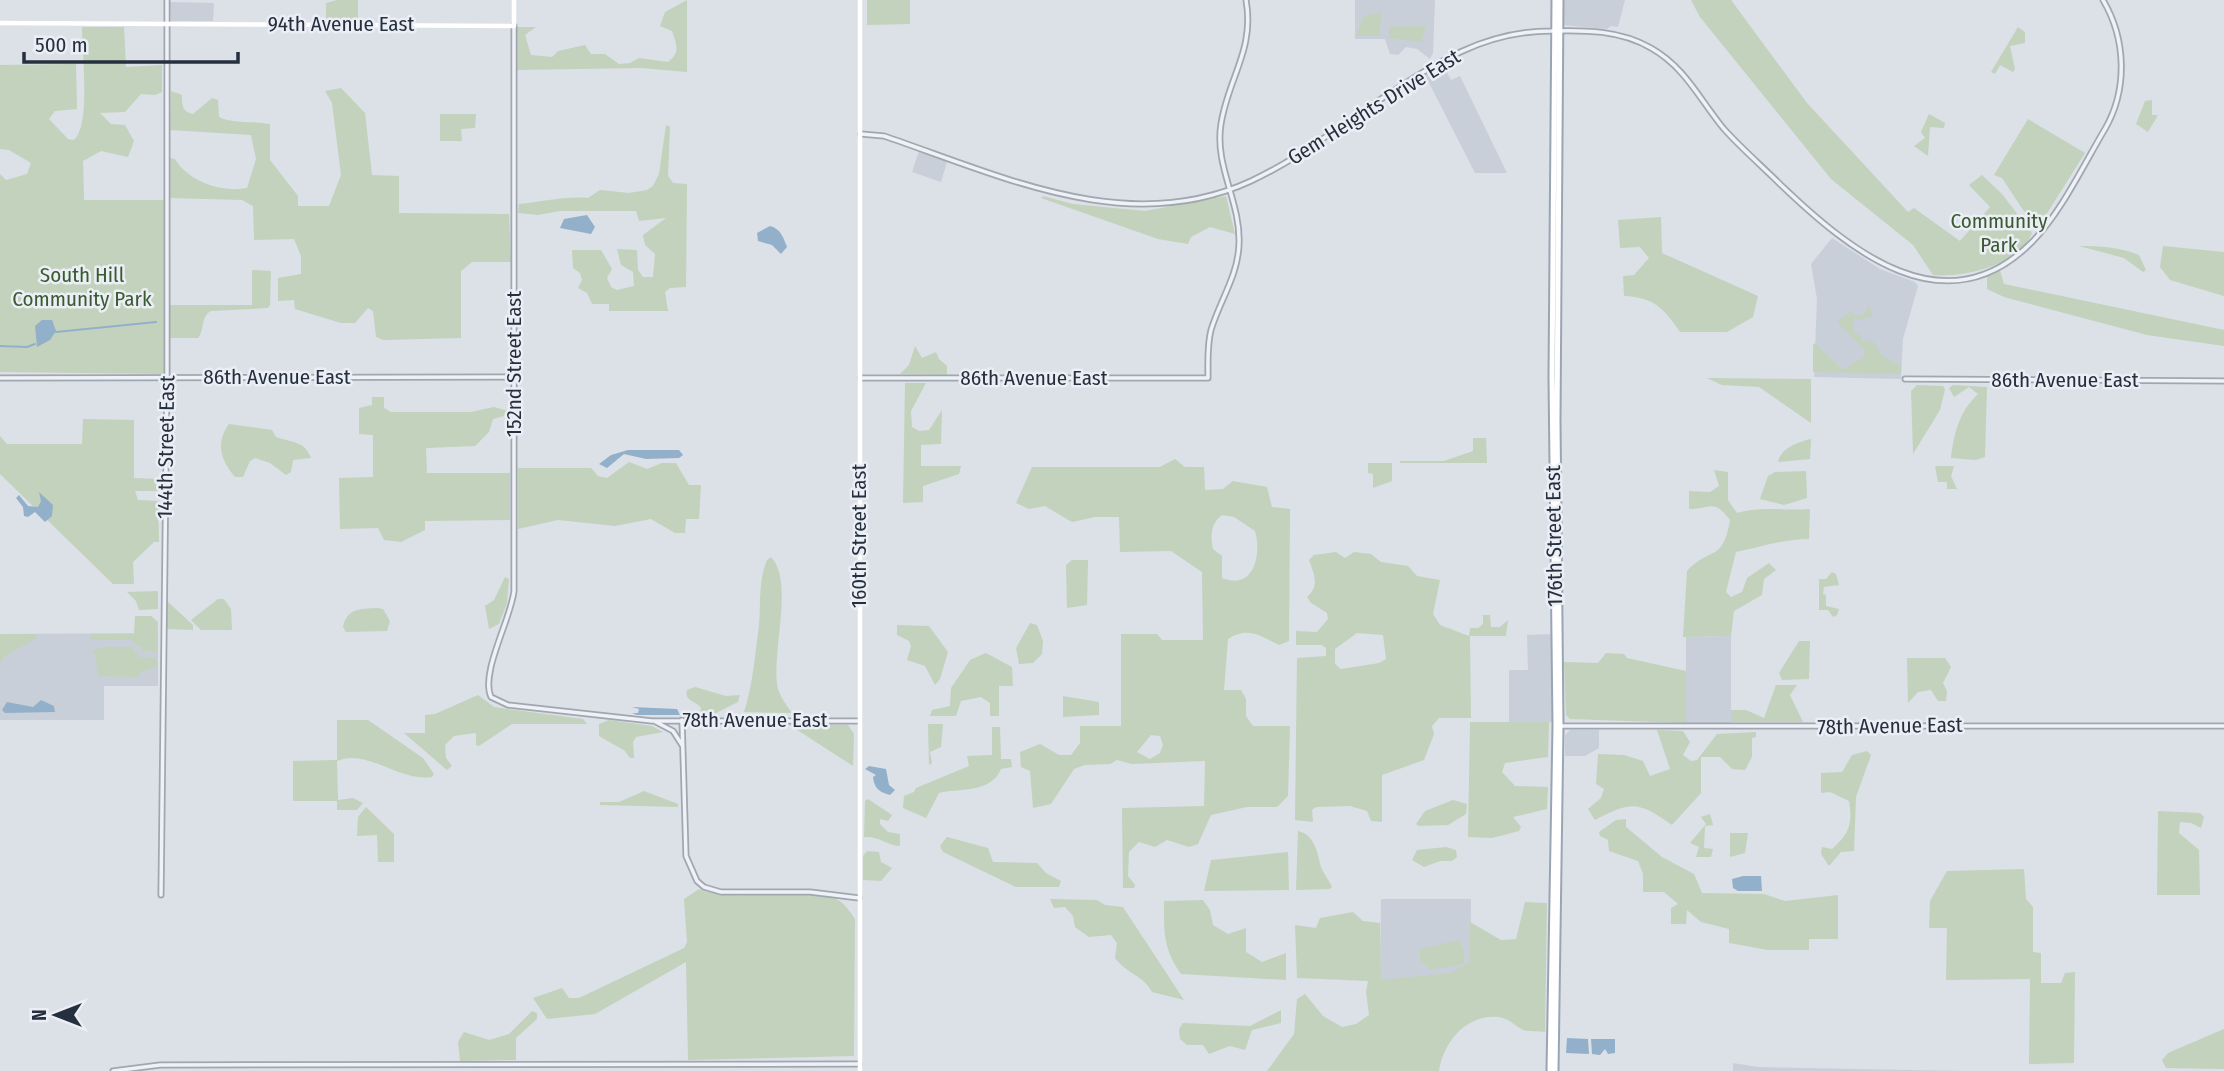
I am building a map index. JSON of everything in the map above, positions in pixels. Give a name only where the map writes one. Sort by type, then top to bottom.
[{"type":"main road","name":"152nd Street East","points":[[514,0],[514,26]]},
{"type":"main road","name":"160th Street East","points":[[860,0],[860,1071]]},
{"type":"main road","name":"176th Street East","points":[[1553,1071],[1559,851],[1552,377],[1552,143],[1557,0]]},
{"type":"main road","name":"94th Avenue East","points":[[0,23],[514,26]]},
{"type":"main road","name":"176th Street East","points":[[1553,1071],[1559,590],[1556,31]]},
{"type":"main road","points":[[1552,143],[1557,173]]},
{"type":"main road","points":[[1552,190],[1557,236]]},
{"type":"main road","points":[[1552,260],[1557,296]]},
{"type":"main road","points":[[1552,377],[1557,421]]},
{"type":"main road","points":[[1553,486],[1556,527],[1559,528]]},
{"type":"main road","points":[[1554,549],[1559,590]]},
{"type":"main road","points":[[1555,839],[1559,851]]},
{"type":"street","name":"144th Street East","points":[[161,894],[167,377],[167,0]]},
{"type":"street","points":[[1230,190],[1221,160],[1220,127],[1245,51],[1246,0]]},
{"type":"street","name":"Gem Heights Drive East","points":[[861,134],[884,136],[1058,194],[1095,202],[1158,205],[1230,190],[1283,164],[1454,53],[1499,37],[1556,31],[1611,33],[1633,39],[1661,54],[1688,78],[1733,138],[1834,231],[1876,262],[1893,271],[1923,279],[1947,280],[1991,270],[2011,260],[2036,238],[2108,122],[2118,96],[2121,61],[2115,27],[2103,0]]},
{"type":"street","name":"152nd Street East","points":[[514,26],[514,591],[510,615],[487,685],[493,699],[514,706]]},
{"type":"street","name":"86th Avenue East","points":[[861,378],[1208,377],[1211,331],[1234,276],[1238,254],[1238,226],[1230,190]]},
{"type":"street","name":"86th Avenue East","points":[[0,377],[513,377]]},
{"type":"street","name":"86th Avenue East","points":[[1905,379],[2224,381]]},
{"type":"street","name":"78th Avenue East","points":[[514,706],[652,721],[858,721]]},
{"type":"street","points":[[682,720],[686,856],[689,870],[700,884],[721,892],[810,892],[859,898]]},
{"type":"street","name":"78th Avenue East","points":[[652,721],[676,733],[685,753]]},
{"type":"street","name":"78th Avenue East","points":[[1558,726],[2224,726]]},
{"type":"street","points":[[513,1064],[513,1071]]},
{"type":"street","points":[[113,1071],[160,1065],[860,1064]]},
{"type":"shaded area","points":[[1355,0],[1435,0],[1433,53],[1430,59],[1417,49],[1406,47],[1398,55],[1390,54],[1385,39],[1355,39]]},
{"type":"shaded area","points":[[1563,0],[1625,0],[1618,27],[1611,26],[1607,29],[1563,25]]},
{"type":"shaded area","points":[[169,2],[214,3],[213,21],[171,21]]},
{"type":"shaded area","points":[[1442,64],[1451,80],[1460,76],[1507,173],[1475,173],[1425,75]]},
{"type":"shaded area","points":[[919,151],[947,162],[941,182],[912,172]]},
{"type":"shaded area","points":[[1832,238],[1880,269],[1915,282],[1918,286],[1903,339],[1901,379],[1814,377],[1817,299],[1811,264]]},
{"type":"shaded area","points":[[158,633],[158,686],[104,686],[104,720],[0,720],[0,634]]},
{"type":"shaded area","points":[[1552,634],[1553,722],[1509,722],[1509,670],[1528,670],[1527,635]]},
{"type":"shaded area","points":[[1731,636],[1731,723],[1686,723],[1686,637]]},
{"type":"shaded area","points":[[1570,730],[1599,730],[1599,748],[1585,756],[1565,756],[1565,735]]},
{"type":"shaded area","points":[[1381,899],[1471,899],[1470,981],[1380,980]]},
{"type":"shaded area","points":[[1733,1063],[1758,1067],[1961,1071],[1733,1071]]},
{"type":"green space","points":[[358,0],[358,20],[326,19],[326,3]]},
{"type":"green space","points":[[687,0],[687,72],[641,68],[517,70],[517,27],[536,27],[525,35],[531,55],[552,57],[558,51],[585,45],[591,54],[605,54],[619,64],[630,63],[639,58],[668,62],[676,52],[676,45],[672,31],[660,26],[665,12]]},
{"type":"green space","points":[[867,0],[910,0],[910,24],[867,25]]},
{"type":"green space","name":"Community Park","points":[[1691,0],[1731,0],[1807,103],[1908,212],[1914,208],[1960,241],[1990,207],[1969,185],[1982,175],[2002,194],[2032,233],[2026,244],[2016,253],[1989,267],[1959,274],[1933,275],[1913,245],[1831,179],[1700,17]]},
{"type":"green space","points":[[1381,12],[1380,36],[1356,36],[1363,17]]},
{"type":"green space","points":[[1426,26],[1421,42],[1389,38],[1389,27]]},
{"type":"green space","name":"South Hill Community Park","points":[[82,27],[124,27],[126,67],[162,65],[162,92],[155,95],[141,94],[125,112],[100,113],[111,124],[125,125],[134,141],[128,157],[101,151],[83,161],[84,200],[164,200],[164,374],[0,372],[0,174],[6,180],[27,174],[31,163],[9,150],[0,149],[0,65],[76,64],[77,109],[55,111],[49,119],[68,139],[74,140],[79,132],[84,104]]},
{"type":"green space","points":[[2018,27],[2025,32],[2025,43],[2010,46],[2015,69],[2013,72],[2000,65],[1995,74],[1991,72]]},
{"type":"green space","points":[[341,88],[365,113],[372,175],[399,176],[399,213],[509,214],[511,262],[472,262],[461,271],[461,338],[383,340],[376,337],[373,311],[368,308],[355,323],[341,323],[295,309],[294,300],[278,301],[278,278],[301,274],[301,256],[294,239],[254,240],[253,206],[242,200],[169,198],[169,158],[175,159],[188,174],[206,184],[227,189],[247,188],[256,159],[251,135],[170,130],[171,91],[182,95],[183,108],[189,113],[193,114],[212,98],[218,100],[219,117],[270,124],[270,160],[298,196],[298,206],[329,206],[341,175],[332,103],[325,91]]},
{"type":"green space","points":[[2152,100],[2152,115],[2158,115],[2148,132],[2136,124],[2145,101]]},
{"type":"green space","points":[[440,114],[476,114],[475,128],[461,129],[462,141],[440,141]]},
{"type":"green space","points":[[1929,114],[1945,123],[1944,128],[1930,127],[1928,156],[1914,146],[1925,138],[1921,132]]},
{"type":"green space","points":[[2028,119],[2085,153],[2039,226],[2031,222],[2002,178],[1994,175]]},
{"type":"green space","points":[[666,125],[670,127],[668,176],[673,183],[687,184],[686,287],[670,288],[665,292],[668,311],[609,311],[609,304],[592,304],[587,293],[578,288],[582,280],[580,273],[573,268],[572,250],[601,250],[612,269],[607,278],[611,287],[617,290],[634,286],[633,272],[621,265],[617,249],[637,250],[638,270],[643,277],[653,277],[655,254],[645,245],[643,235],[666,218],[639,221],[636,211],[560,211],[538,215],[518,213],[519,204],[563,198],[588,198],[600,190],[629,193],[647,190],[653,186],[659,174]]},
{"type":"green space","points":[[1043,196],[1073,204],[1145,211],[1226,196],[1235,234],[1210,227],[1191,237],[1188,244],[1158,239],[1041,198]]},
{"type":"green space","points":[[1661,217],[1662,253],[1758,296],[1753,317],[1727,332],[1680,332],[1657,305],[1643,299],[1624,296],[1623,276],[1634,275],[1649,258],[1640,247],[1620,248],[1618,220]]},
{"type":"green space","points":[[2079,246],[2132,252],[2139,255],[2146,270],[2143,272],[2124,258]]},
{"type":"green space","points":[[2163,246],[2224,252],[2224,296],[2170,280],[2160,267]]},
{"type":"green space","points":[[252,270],[271,271],[268,308],[211,311],[205,317],[198,338],[170,338],[170,305],[252,305]]},
{"type":"green space","points":[[2000,270],[2004,284],[2224,330],[2224,346],[2147,335],[2004,297],[1987,289],[1987,276]]},
{"type":"green space","points":[[1869,305],[1873,316],[1853,319],[1854,332],[1861,336],[1862,342],[1872,340],[1883,357],[1901,365],[1901,374],[1813,372],[1815,343],[1843,370],[1865,356],[1864,349],[1837,322],[1847,314],[1851,318],[1848,312],[1863,315]]},
{"type":"green space","points":[[915,346],[922,358],[936,352],[947,366],[947,375],[900,374],[909,365]]},
{"type":"green space","points":[[1707,378],[1811,379],[1811,423],[1759,387],[1722,385]]},
{"type":"green space","points":[[905,383],[926,383],[911,411],[912,427],[919,431],[929,430],[942,410],[941,444],[921,445],[921,466],[961,466],[959,474],[923,486],[923,502],[903,503]]},
{"type":"green space","points":[[1917,385],[1943,386],[1945,389],[1940,410],[1913,454],[1911,391]]},
{"type":"green space","points":[[1953,385],[1987,387],[1985,457],[1976,460],[1951,458],[1958,423],[1978,394],[1969,387],[1954,397],[1949,388]]},
{"type":"green space","points":[[372,397],[384,397],[384,408],[391,412],[471,412],[494,407],[508,411],[508,415],[493,419],[489,432],[475,446],[426,448],[427,473],[510,473],[510,520],[425,521],[425,530],[401,542],[384,540],[378,528],[340,529],[339,478],[373,477],[373,435],[359,434],[359,408],[372,405]]},
{"type":"green space","points":[[83,419],[134,420],[134,478],[159,479],[158,491],[135,491],[138,500],[158,501],[159,542],[154,542],[133,562],[134,584],[113,584],[0,474],[0,436],[7,444],[82,444]]},
{"type":"green space","points":[[229,424],[272,430],[276,437],[301,445],[311,458],[293,460],[291,472],[286,475],[270,463],[255,458],[250,461],[243,477],[235,477],[226,465],[221,445]]},
{"type":"green space","points":[[1473,438],[1486,438],[1487,463],[1400,463],[1444,461],[1473,451]]},
{"type":"green space","points":[[1811,439],[1810,459],[1778,462],[1786,449]]},
{"type":"green space","points":[[1175,459],[1185,467],[1204,467],[1205,490],[1223,489],[1233,481],[1267,487],[1272,507],[1290,509],[1289,641],[1279,645],[1248,633],[1228,639],[1224,690],[1241,690],[1246,699],[1246,716],[1253,726],[1290,726],[1288,796],[1277,807],[1247,807],[1211,815],[1198,844],[1189,847],[1167,840],[1155,847],[1139,842],[1129,852],[1128,876],[1135,885],[1134,888],[1123,888],[1122,808],[1204,806],[1205,761],[1132,764],[1117,760],[1110,764],[1085,765],[1074,769],[1051,804],[1033,808],[1030,771],[1021,767],[1020,752],[1040,744],[1059,755],[1071,755],[1080,743],[1080,726],[1121,726],[1121,634],[1157,634],[1162,640],[1203,640],[1202,572],[1171,551],[1120,552],[1119,517],[1095,517],[1072,522],[1045,506],[1029,509],[1016,503],[1032,467],[1160,467]],"holes":[[[1222,515],[1234,517],[1255,531],[1256,559],[1253,568],[1242,579],[1233,581],[1222,578],[1222,556],[1213,549],[1212,539],[1212,530]],[[1151,735],[1160,736],[1163,745],[1160,753],[1150,759],[1137,752]]]},
{"type":"green space","points":[[629,462],[647,469],[662,463],[676,463],[689,485],[701,485],[699,519],[686,519],[685,533],[675,533],[651,519],[615,526],[558,520],[518,529],[518,468],[591,468],[598,476],[607,478]]},
{"type":"green space","points":[[1368,463],[1392,463],[1392,481],[1373,488],[1373,474],[1368,473]]},
{"type":"green space","points":[[1935,466],[1954,466],[1951,476],[1957,489],[1947,489],[1947,482],[1938,482]]},
{"type":"green space","points":[[1714,470],[1728,472],[1728,500],[1737,513],[1764,509],[1810,509],[1809,539],[1736,552],[1726,592],[1731,597],[1742,592],[1747,578],[1769,563],[1776,570],[1764,579],[1762,595],[1734,611],[1731,636],[1683,637],[1687,571],[1724,543],[1730,520],[1716,507],[1689,509],[1689,491],[1710,492],[1719,486]]},
{"type":"green space","points":[[1806,471],[1807,498],[1784,505],[1760,499],[1768,476],[1775,472]]},
{"type":"green space","points":[[1336,552],[1345,558],[1354,552],[1371,554],[1381,562],[1408,566],[1417,576],[1440,580],[1433,614],[1440,625],[1469,636],[1470,628],[1478,628],[1483,624],[1483,615],[1490,615],[1491,627],[1500,627],[1508,620],[1506,636],[1470,636],[1471,718],[1439,718],[1432,726],[1434,734],[1424,760],[1382,775],[1382,822],[1371,821],[1367,811],[1350,806],[1316,807],[1312,810],[1313,822],[1295,820],[1297,658],[1326,656],[1326,648],[1322,645],[1296,645],[1296,631],[1317,632],[1328,619],[1327,613],[1311,603],[1307,597],[1315,584],[1309,560],[1314,555]],"holes":[[[1357,633],[1383,635],[1386,659],[1379,663],[1341,669],[1335,664],[1335,649]]]},
{"type":"green space","points":[[771,557],[778,568],[782,601],[776,675],[782,699],[792,713],[744,712],[755,658],[762,576],[767,560]]},
{"type":"green space","points":[[1072,560],[1088,560],[1087,605],[1067,608],[1066,565]]},
{"type":"green space","points":[[1832,572],[1836,574],[1839,585],[1824,587],[1823,594],[1826,595],[1826,606],[1839,609],[1833,617],[1828,610],[1819,610],[1819,579],[1826,579]]},
{"type":"green space","points":[[505,577],[509,579],[507,603],[499,624],[489,629],[485,606],[494,600]]},
{"type":"green space","points":[[158,591],[158,609],[139,610],[136,601],[127,592]]},
{"type":"green space","points":[[218,599],[224,599],[231,609],[232,630],[201,630],[191,620]]},
{"type":"green space","points":[[167,601],[193,625],[193,630],[167,629]]},
{"type":"green space","points":[[360,609],[383,609],[390,621],[387,631],[346,632],[343,627],[351,613]]},
{"type":"green space","points":[[135,616],[151,616],[158,622],[157,651],[142,651],[141,646],[138,647],[132,640],[90,640],[91,634],[134,634]]},
{"type":"green space","points":[[1030,623],[1037,625],[1043,641],[1042,654],[1033,663],[1019,664],[1016,648]]},
{"type":"green space","points":[[897,625],[929,626],[948,652],[940,679],[935,685],[925,666],[907,660],[911,646],[909,641],[897,635]]},
{"type":"green space","points":[[0,634],[37,634],[35,639],[4,657],[0,663]]},
{"type":"green space","points":[[1799,641],[1810,641],[1809,679],[1782,680],[1779,673]]},
{"type":"green space","points":[[102,647],[132,647],[139,657],[156,658],[157,667],[141,672],[138,677],[98,676],[95,655],[92,652]]},
{"type":"green space","points":[[986,653],[1012,667],[1013,686],[999,686],[999,716],[990,716],[990,703],[981,697],[961,701],[956,716],[930,716],[932,710],[950,706],[951,688],[970,660]]},
{"type":"green space","points":[[1606,653],[1624,654],[1627,658],[1686,671],[1686,723],[1570,719],[1566,715],[1564,662],[1598,663]]},
{"type":"green space","points":[[1907,658],[1945,658],[1951,667],[1943,683],[1947,691],[1946,701],[1938,701],[1931,690],[1918,692],[1908,703]]},
{"type":"green space","points":[[1776,685],[1797,685],[1790,695],[1803,722],[1731,722],[1731,710],[1746,710],[1764,718]]},
{"type":"green space","points":[[695,687],[726,696],[740,695],[738,702],[712,715],[700,715],[701,708],[687,697],[687,690]]},
{"type":"green space","points":[[478,695],[494,707],[583,719],[587,724],[512,724],[479,746],[476,745],[476,733],[454,736],[445,745],[446,758],[452,766],[447,770],[404,733],[425,733],[425,715],[435,714]]},
{"type":"green space","points":[[1063,696],[1099,702],[1099,715],[1063,717]]},
{"type":"green space","points":[[337,720],[368,720],[423,758],[434,774],[432,777],[407,775],[372,762],[348,758],[337,761],[338,800],[353,798],[363,803],[357,810],[337,810],[337,801],[293,801],[293,761],[337,760]]},
{"type":"green space","points":[[609,720],[652,726],[663,732],[636,737],[633,742],[634,758],[630,758],[625,751],[599,736],[599,724]]},
{"type":"green space","points":[[1470,722],[1549,722],[1548,757],[1505,763],[1502,772],[1515,786],[1548,787],[1547,809],[1513,817],[1521,827],[1519,831],[1492,838],[1468,837]]},
{"type":"green space","points":[[788,724],[848,725],[854,734],[853,766]]},
{"type":"green space","points":[[928,724],[943,724],[941,747],[930,752],[932,763],[929,765]]},
{"type":"green space","points":[[992,727],[1000,727],[1001,759],[1011,759],[1012,767],[1001,769],[990,783],[982,786],[939,793],[926,818],[903,808],[904,796],[914,792],[916,788],[969,766],[967,756],[992,755]]},
{"type":"green space","points":[[1657,730],[1683,731],[1690,742],[1683,755],[1691,761],[1697,760],[1717,734],[1756,732],[1756,737],[1752,738],[1752,757],[1745,770],[1732,769],[1720,757],[1701,757],[1701,793],[1672,825],[1651,811],[1634,806],[1617,809],[1595,820],[1588,809],[1601,798],[1604,789],[1596,784],[1598,754],[1624,755],[1643,761],[1650,776],[1670,769]]},
{"type":"green space","points":[[1867,751],[1871,755],[1856,797],[1854,851],[1841,852],[1829,866],[1821,854],[1822,847],[1832,849],[1842,838],[1850,822],[1850,809],[1849,801],[1830,792],[1821,793],[1821,773],[1842,772],[1852,755]]},
{"type":"green space","points":[[644,791],[678,804],[678,807],[600,805],[600,802],[619,802]]},
{"type":"green space","points":[[868,799],[892,815],[888,821],[880,819],[880,824],[888,832],[900,834],[900,846],[864,837],[865,801]]},
{"type":"green space","points":[[1453,800],[1467,804],[1466,814],[1448,825],[1416,824],[1425,811]]},
{"type":"green space","points":[[366,807],[394,834],[394,862],[378,862],[377,835],[357,836],[358,817]]},
{"type":"green space","points":[[2158,811],[2200,813],[2204,817],[2201,828],[2180,822],[2179,833],[2199,850],[2200,895],[2157,895]]},
{"type":"green space","points":[[1710,814],[1713,825],[1705,826],[1704,848],[1713,849],[1711,857],[1696,857],[1699,847],[1690,843],[1706,824],[1701,817]]},
{"type":"green space","points":[[1626,819],[1626,827],[1662,857],[1694,874],[1702,893],[1764,894],[1785,901],[1838,895],[1838,939],[1809,939],[1809,950],[1768,950],[1729,943],[1729,929],[1701,922],[1687,910],[1686,924],[1671,924],[1671,908],[1678,904],[1664,892],[1643,892],[1643,874],[1638,861],[1609,851],[1608,840],[1600,836],[1599,832],[1616,820]]},
{"type":"green space","points":[[1298,831],[1312,840],[1322,869],[1332,887],[1330,889],[1296,890]]},
{"type":"green space","points":[[1730,833],[1748,833],[1745,853],[1730,857]]},
{"type":"green space","points":[[947,837],[988,848],[993,862],[1037,863],[1046,873],[1061,881],[1059,887],[1016,887],[943,852],[940,846]]},
{"type":"green space","points":[[1446,847],[1456,850],[1457,857],[1452,861],[1440,861],[1424,867],[1412,860],[1417,850]]},
{"type":"green space","points":[[867,851],[879,852],[881,862],[892,868],[881,881],[863,880],[863,856]]},
{"type":"green space","points":[[1288,852],[1289,890],[1204,891],[1211,860]]},
{"type":"green space","points":[[2024,869],[2026,899],[2033,907],[2033,952],[2041,953],[2041,983],[2061,983],[2065,973],[2075,972],[2074,1063],[2029,1064],[2030,979],[1946,980],[1947,928],[1929,928],[1930,901],[1947,871]]},
{"type":"green space","points":[[699,889],[732,895],[802,893],[836,899],[844,905],[855,919],[854,1056],[688,1060],[686,962],[595,1014],[547,1019],[533,998],[562,988],[569,998],[579,998],[684,948],[687,942],[684,899]]},
{"type":"green space","points":[[1050,899],[1097,900],[1105,905],[1123,907],[1184,1000],[1152,992],[1115,958],[1117,943],[1111,935],[1089,937],[1075,927],[1073,916],[1065,907],[1054,908]]},
{"type":"green space","points":[[1203,900],[1210,910],[1213,925],[1228,934],[1246,928],[1246,952],[1262,962],[1286,953],[1286,980],[1181,974],[1171,956],[1166,939],[1164,901]]},
{"type":"green space","points":[[1525,902],[1547,903],[1545,1032],[1523,1030],[1499,1017],[1477,1020],[1467,1025],[1451,1040],[1441,1060],[1439,1071],[1267,1071],[1294,1034],[1297,999],[1305,994],[1323,1016],[1342,1027],[1356,1024],[1369,1015],[1366,992],[1368,981],[1297,978],[1295,925],[1316,928],[1320,918],[1353,912],[1363,921],[1380,923],[1381,980],[1451,973],[1470,962],[1470,922],[1501,940],[1516,939]]},
{"type":"green space","points":[[1458,940],[1464,950],[1464,964],[1430,970],[1420,960],[1420,949]]},
{"type":"green space","points":[[1281,1010],[1281,1023],[1252,1030],[1245,1050],[1230,1046],[1209,1054],[1203,1045],[1187,1045],[1180,1039],[1179,1029],[1183,1023],[1250,1026]]},
{"type":"green space","points":[[532,1011],[537,1013],[537,1019],[516,1038],[516,1060],[460,1061],[458,1042],[464,1032],[489,1040],[509,1034]]},
{"type":"green space","points":[[2224,1029],[2224,1069],[2166,1068],[2162,1060],[2168,1053]]},
{"type":"water","points":[[587,215],[595,227],[591,234],[560,228],[564,219]]},
{"type":"water","points":[[770,226],[779,231],[786,243],[787,247],[781,254],[772,245],[758,241],[757,233]]},
{"type":"water","points":[[42,320],[52,320],[56,331],[50,340],[37,347],[35,326]]},
{"type":"water","points":[[628,450],[679,450],[683,455],[679,458],[646,459],[624,454],[607,468],[599,464],[611,455]]},
{"type":"water","points":[[39,492],[53,505],[52,516],[45,522],[35,512],[28,517],[24,516],[23,507],[16,498],[19,495],[28,506],[38,507],[41,501]]},
{"type":"water","points":[[41,700],[54,706],[55,712],[5,713],[2,710],[7,702],[33,707]]},
{"type":"water","points":[[632,707],[677,709],[680,715],[637,715],[632,713],[638,713],[639,709]]},
{"type":"water","points":[[869,766],[886,769],[889,785],[895,790],[890,795],[876,787],[873,777],[876,775],[865,769]]},
{"type":"water","points":[[1761,876],[1762,891],[1738,891],[1733,888],[1732,879]]},
{"type":"water","points":[[1567,1038],[1588,1039],[1589,1054],[1566,1053]]},
{"type":"water","points":[[1591,1039],[1615,1039],[1615,1053],[1608,1054],[1605,1049],[1600,1055],[1592,1054]]},
{"type":"waterway","points":[[56,332],[156,322]]},
{"type":"waterway","points":[[0,346],[27,347],[35,344]]}]
